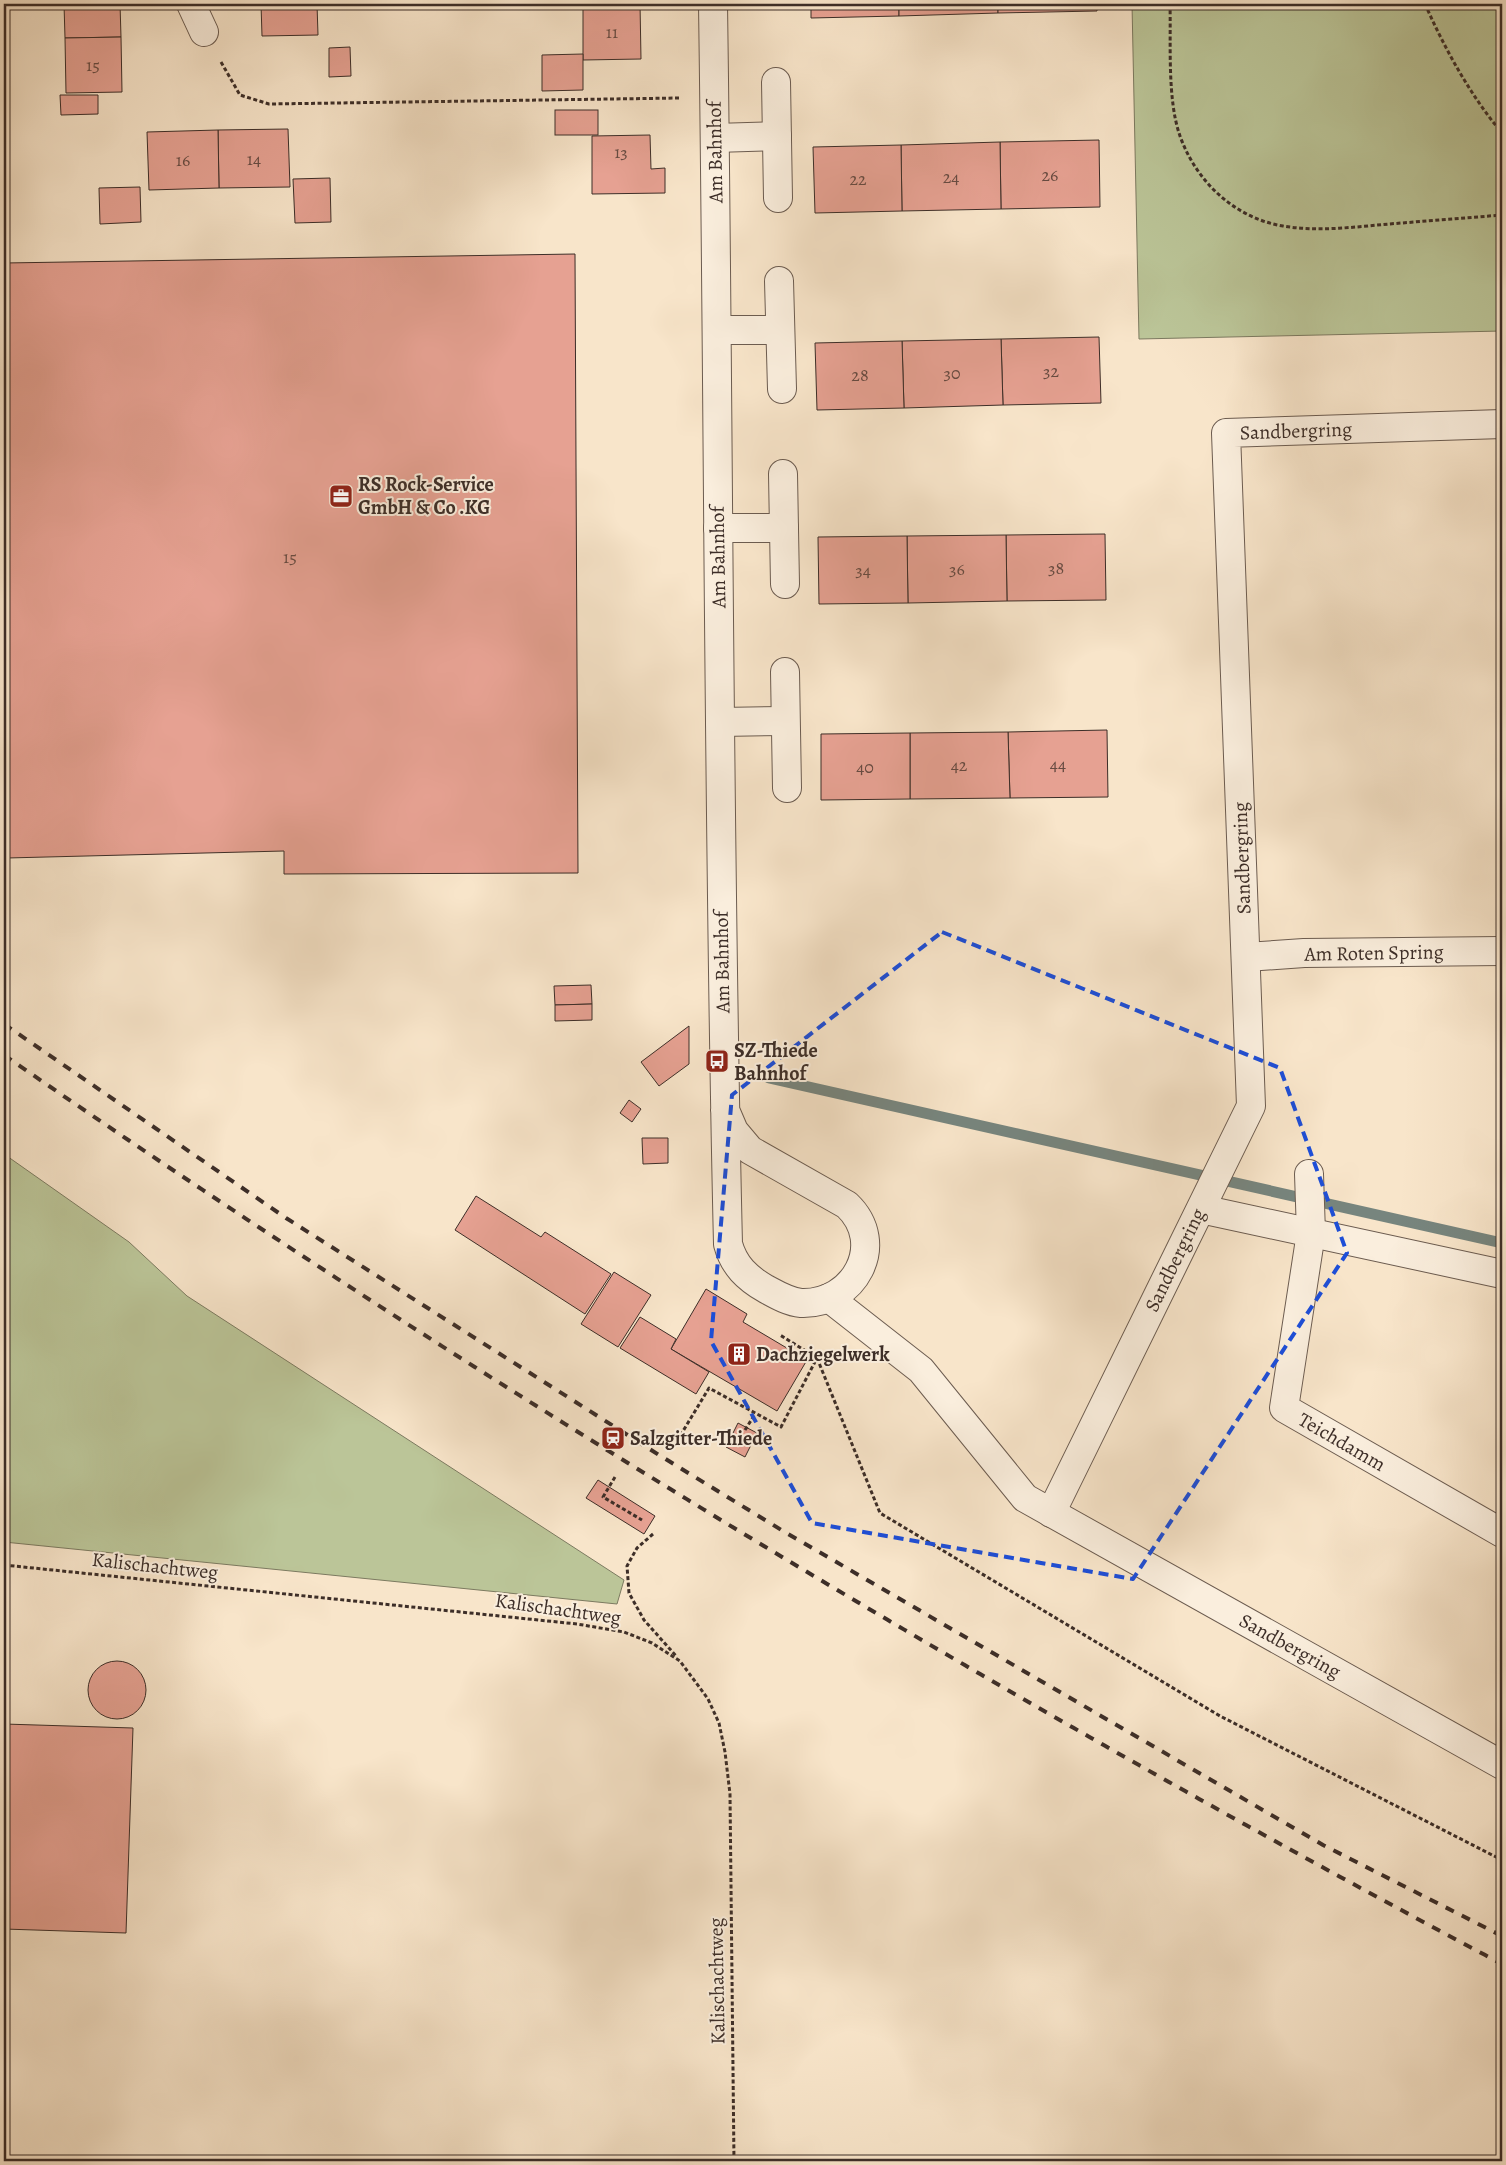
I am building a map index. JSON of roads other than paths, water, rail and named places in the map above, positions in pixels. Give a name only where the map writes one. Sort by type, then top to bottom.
[{"type":"street","points":[[191,4],[204,32]]},
{"type":"street","name":"Am Bahnhof","points":[[714,4],[720,722],[725,1110],[728,1244],[738,1268],[748,1278],[781,1298],[799,1303],[813,1302],[829,1298],[843,1291],[853,1280],[862,1264],[865,1248],[864,1234],[859,1220],[847,1206],[750,1150],[734,1131],[725,1110]]},
{"type":"street","points":[[776,82],[778,198]]},
{"type":"street","points":[[715,138],[777,136]]},
{"type":"street","points":[[779,281],[782,389]]},
{"type":"street","points":[[716,330],[780,330]]},
{"type":"street","name":"Sandbergring","points":[[1051,1513],[1251,1106],[1226,433],[1502,424]]},
{"type":"street","points":[[783,474],[785,584]]},
{"type":"street","points":[[718,528],[784,528]]},
{"type":"street","points":[[785,672],[787,788]]},
{"type":"street","points":[[720,722],[786,721]]},
{"type":"street","name":"Am Roten Spring","points":[[1246,957],[1304,953],[1502,951]]},
{"type":"street","name":"Teichdamm","points":[[1309,1174],[1311,1233],[1284,1408],[1502,1533]]},
{"type":"street","points":[[1204,1202],[1311,1233],[1502,1274]]},
{"type":"street","name":"Sandbergring","points":[[829,1298],[921,1370],[1025,1498],[1502,1765]]},
{"type":"waterway","points":[[769,1078],[1502,1243]]},
{"type":"railway","points":[[4,1024],[286,1218],[659,1455],[783,1531],[1323,1845],[1502,1936]]},
{"type":"railway","points":[[4,1055],[368,1299],[739,1531],[928,1644],[1118,1753],[1309,1860],[1502,1964]]},
{"type":"place","name":"RS Rock-Service GmbH & Co .KG","points":[[341,496]]},
{"type":"place","name":"SZ-Thiede Bahnhof","points":[[717,1061]]},
{"type":"place","name":"Dachziegelwerk","points":[[739,1354]]},
{"type":"place","name":"Salzgitter-Thiede","points":[[613,1438]]}]
